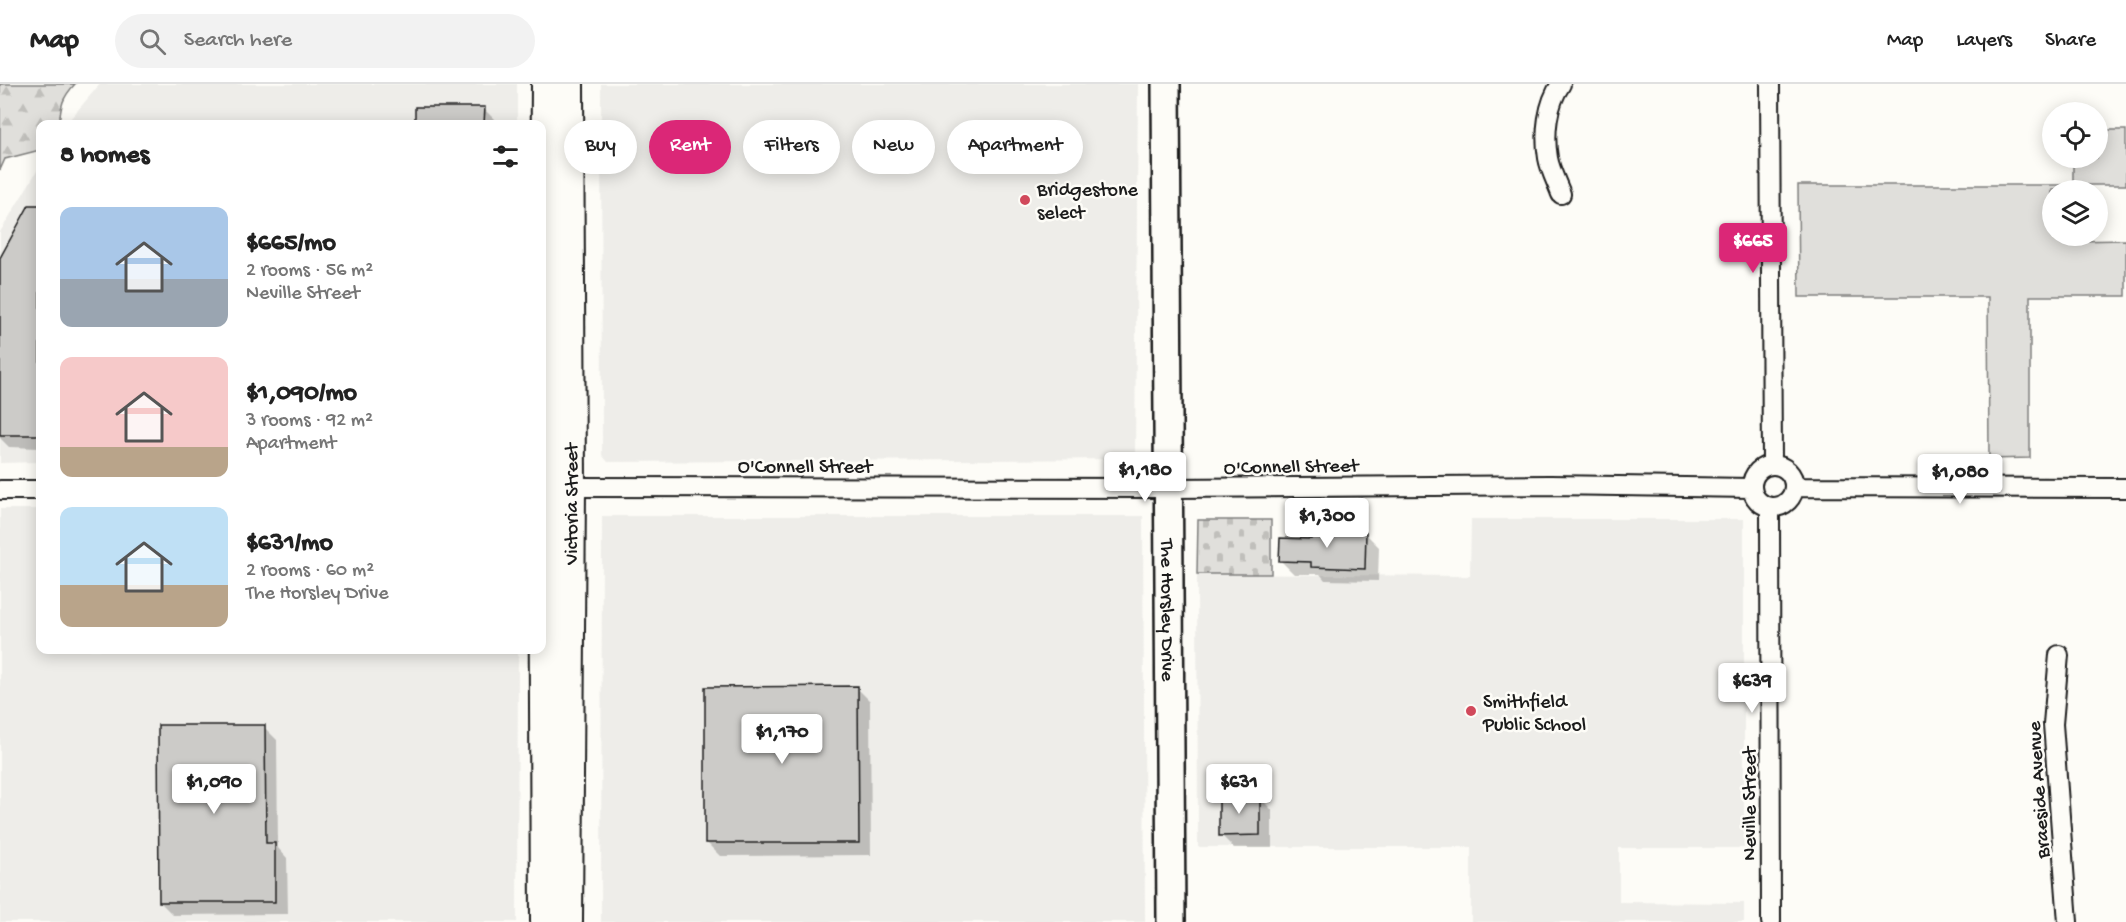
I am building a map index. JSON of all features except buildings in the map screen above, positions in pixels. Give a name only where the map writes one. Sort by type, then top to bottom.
[{"type":"main road","name":"Victoria Street","points":[[547,84],[552,487],[567,922]]},
{"type":"main road","name":"Victoria Street","points":[[546,922],[552,487],[568,84]]},
{"type":"main road","name":"The Horsley Drive","points":[[1166,84],[1171,922]]},
{"type":"street","points":[[1561,84],[1554,95],[1547,127],[1548,159],[1561,194]]},
{"type":"street","points":[[1770,84],[1772,465]]},
{"type":"street","points":[[1772,465],[1787,470],[1793,479],[1794,488],[1793,495],[1788,501],[1780,506],[1770,507],[1760,502],[1752,488],[1756,474],[1762,468],[1772,465]]},
{"type":"street","name":"O'Connell Street","points":[[552,487],[1168,488],[1550,485],[1752,488]]},
{"type":"street","points":[[1794,488],[2126,488]]},
{"type":"street","points":[[0,490],[36,490]]},
{"type":"street","name":"Neville Street","points":[[1770,507],[1771,922]]},
{"type":"street","name":"Braeside Avenue","points":[[2059,655],[2052,724],[2068,922]]},
{"type":"shaded area","points":[[100,84],[517,84],[517,120],[69,120]]},
{"type":"shaded area","points":[[601,84],[1138,84],[1135,459],[608,462],[602,455],[601,174],[637,174],[637,120],[601,120]]},
{"type":"shaded area","points":[[36,173],[36,462],[0,463],[0,232]]},
{"type":"shaded area","points":[[0,509],[36,509],[36,654],[518,654],[517,922],[0,922]]},
{"type":"shaded area","points":[[602,516],[1143,516],[1145,922],[601,922]]},
{"type":"shaded area","name":"Smithfield Public School","points":[[1471,519],[1744,519],[1744,848],[1619,848],[1619,902],[1744,903],[1744,922],[1471,922],[1471,847],[1198,847],[1197,574],[1470,576]]},
{"type":"green space","points":[[0,84],[75,84],[63,102],[60,120],[36,120],[36,151],[5,159],[0,170]]},
{"type":"green space","points":[[2108,130],[2126,130],[2126,185],[2108,185],[2108,180],[2073,180],[2073,168],[2108,168]]},
{"type":"green space","points":[[1798,185],[2042,185],[2042,246],[2108,246],[2108,240],[2126,240],[2126,296],[2030,296],[2030,458],[1989,459],[1988,297],[1799,297]]},
{"type":"green space","points":[[1198,520],[1271,520],[1271,574],[1197,574]]},
{"type":"place","name":"Bridgestone select","points":[[1025,200]]},
{"type":"place","name":"Smithfield Public School","points":[[1471,711]]}]
